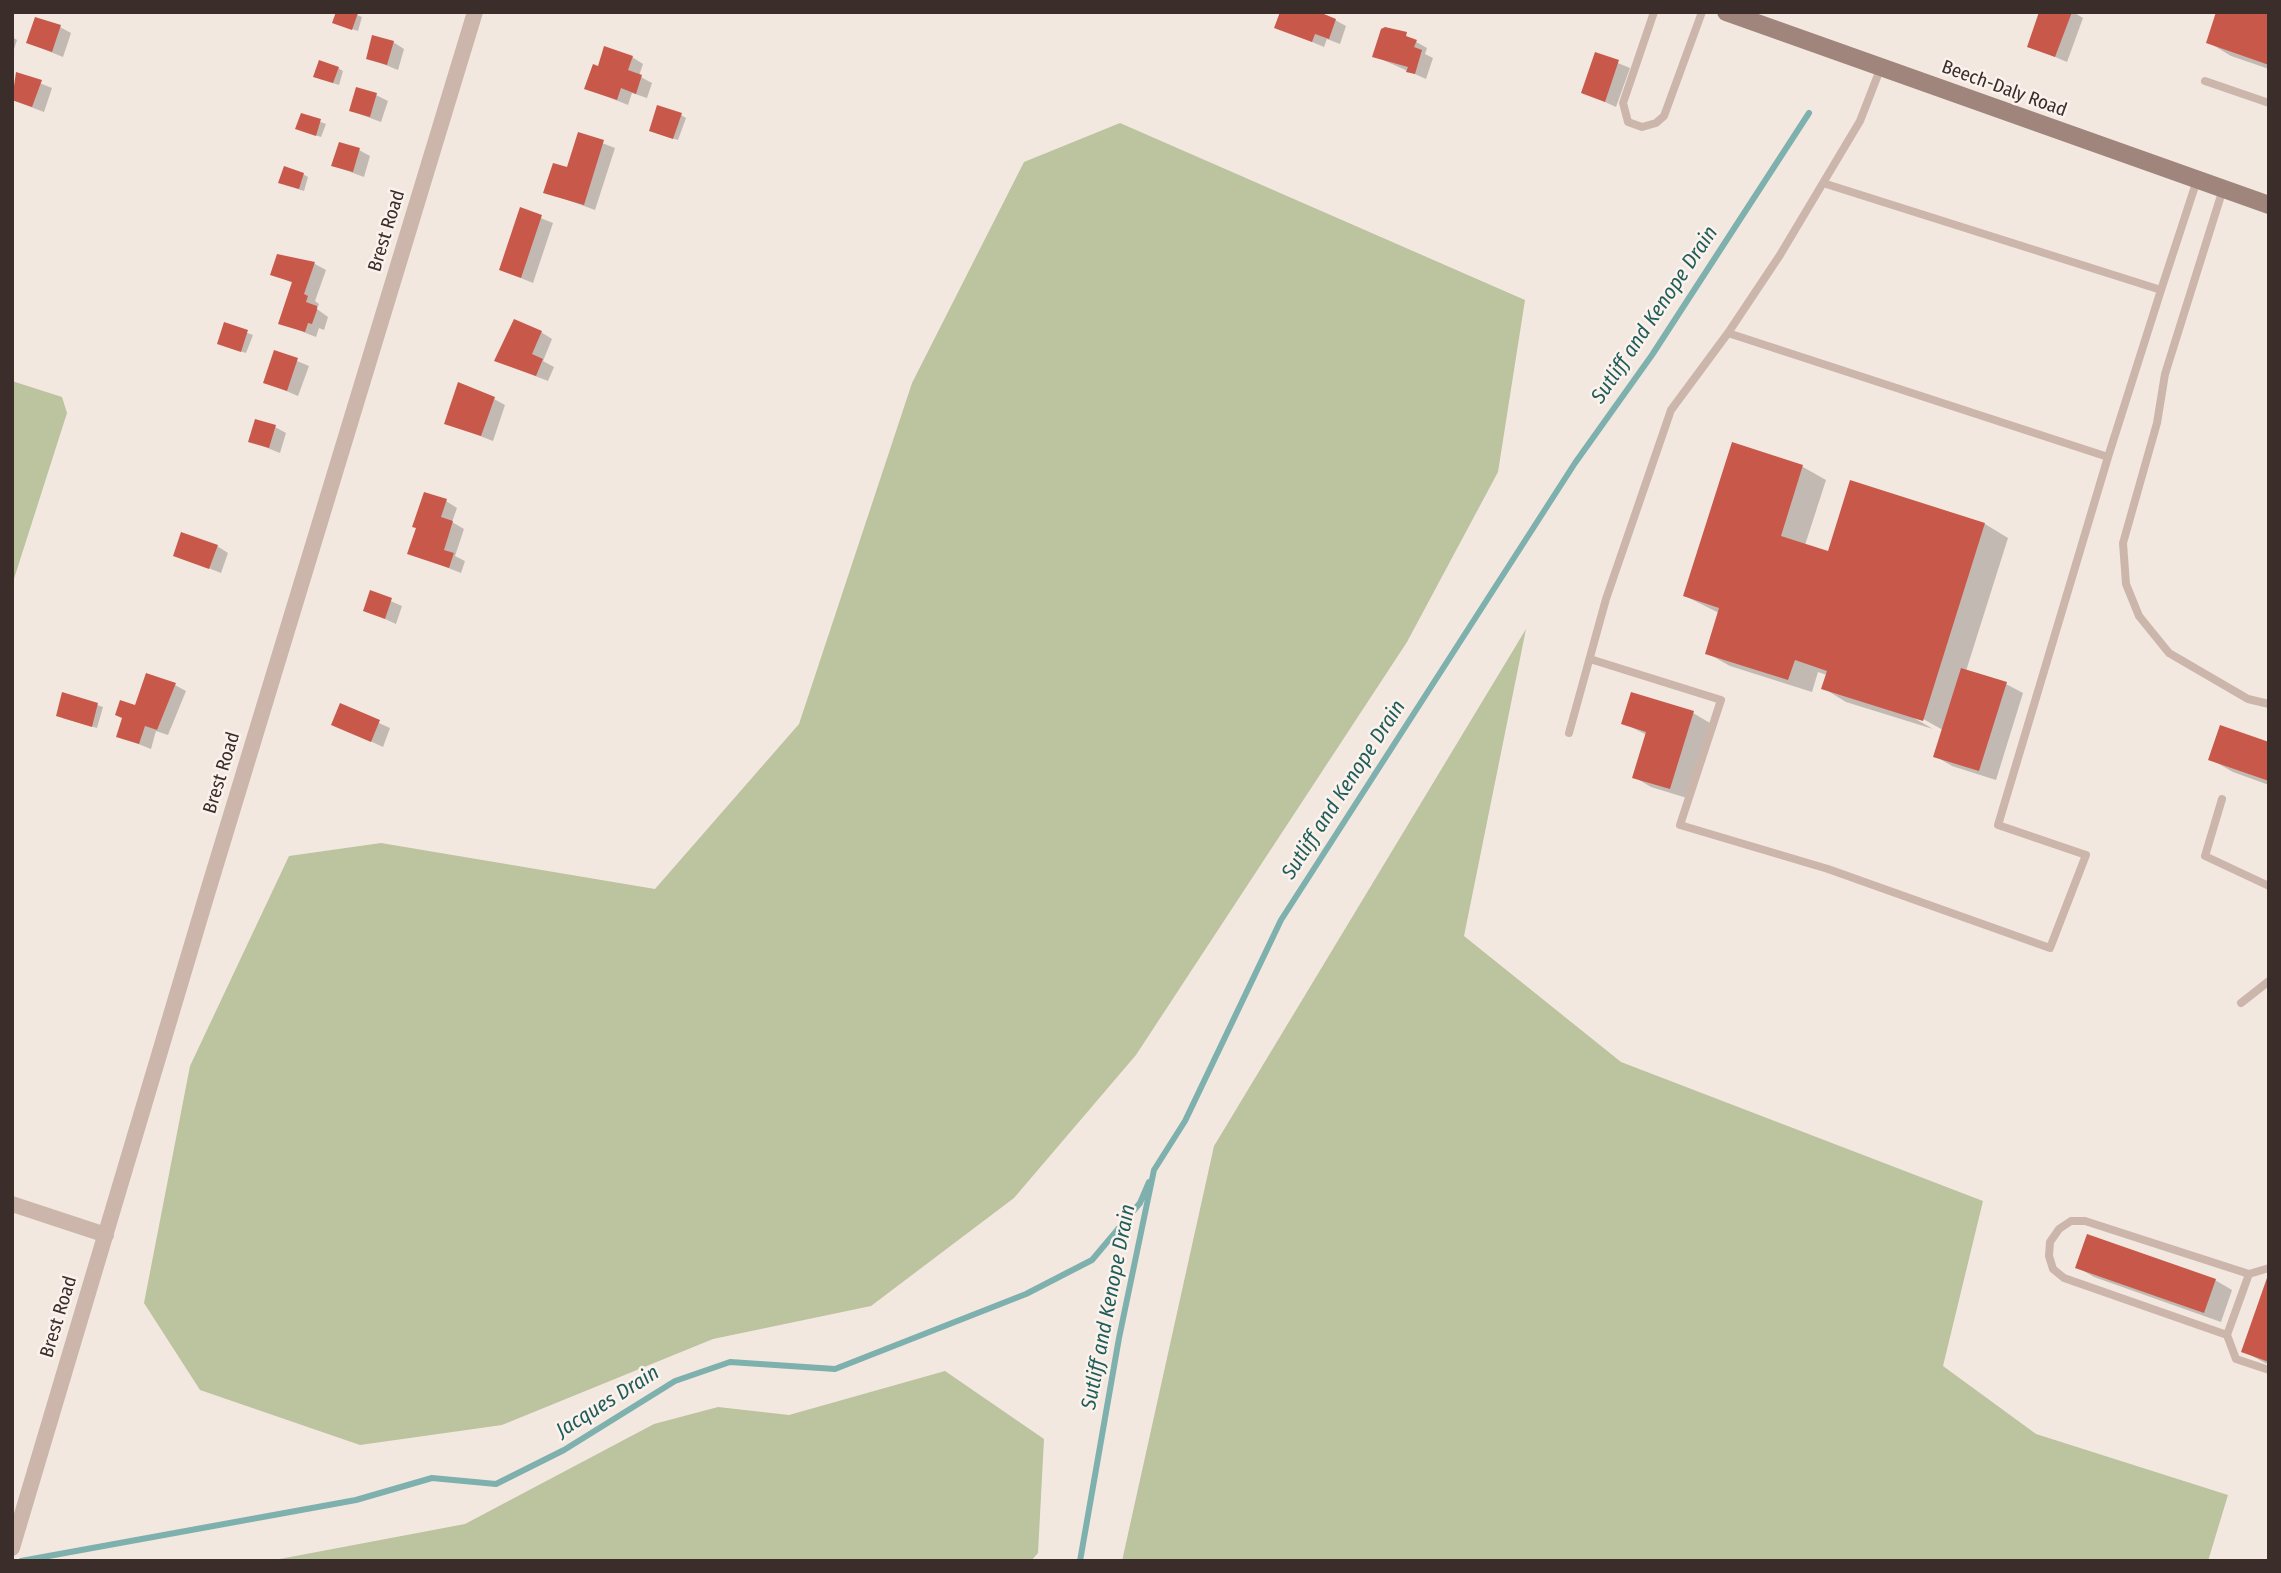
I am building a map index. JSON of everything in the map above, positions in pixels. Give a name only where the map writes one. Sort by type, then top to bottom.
[{"type":"street","name":"Brest Road","points":[[12,1548],[475,12]]},
{"type":"street","name":"Beech-Daly Road","points":[[1726,12],[2269,205]]},
{"type":"street","points":[[12,1204],[106,1235]]},
{"type":"lane","points":[[1654,12],[1623,103],[1628,122],[1642,127],[1656,123],[1664,116],[1702,12]]},
{"type":"lane","points":[[1569,733],[1606,599],[1671,410],[1728,333],[1823,183],[1860,121],[1881,67]]},
{"type":"lane","points":[[2205,81],[2269,103]]},
{"type":"lane","points":[[1590,659],[1721,700],[1680,825],[1828,869],[2049,948],[2086,855],[1998,825],[2108,457],[2197,180]]},
{"type":"lane","points":[[1823,183],[2161,290]]},
{"type":"lane","points":[[2223,189],[2165,374],[2157,423],[2123,543],[2126,584],[2138,616],[2169,653],[2248,698],[2269,705]]},
{"type":"lane","points":[[1728,333],[2108,457]]},
{"type":"lane","points":[[2222,799],[2205,856],[2269,886]]},
{"type":"lane","points":[[2241,1003],[2269,981]]},
{"type":"lane","points":[[2227,1335],[2064,1278],[2053,1269],[2049,1256],[2050,1242],[2059,1229],[2071,1221],[2085,1221],[2249,1274],[2269,1268]]},
{"type":"lane","points":[[2249,1274],[2227,1335],[2236,1359],[2269,1370]]},
{"type":"green space","points":[[1120,123],[1525,300],[1498,472],[1407,642],[1136,1055],[1014,1198],[871,1306],[713,1339],[502,1425],[360,1445],[200,1390],[144,1303],[190,1066],[289,856],[381,843],[655,889],[799,724],[912,383],[1024,162]]},
{"type":"green space","points":[[12,381],[62,397],[67,413],[12,585]]},
{"type":"green space","points":[[1526,629],[1464,936],[1621,1062],[1983,1201],[1943,1366],[2036,1434],[2228,1495],[2208,1561],[1122,1561],[1214,1146]]},
{"type":"green space","points":[[945,1371],[1044,1439],[1038,1553],[1031,1561],[269,1561],[465,1524],[654,1424],[718,1407],[789,1415]]},
{"type":"building","points":[[336,12],[358,13],[352,30],[332,23]]},
{"type":"building","points":[[1280,12],[1319,12],[1336,19],[1329,39],[1315,34],[1312,42],[1274,28]]},
{"type":"building","points":[[2039,12],[2072,12],[2055,57],[2027,47]]},
{"type":"building","points":[[2216,12],[2269,12],[2269,65],[2206,43]]},
{"type":"building","points":[[35,17],[61,25],[52,52],[26,43]]},
{"type":"building","points":[[1385,27],[1407,32],[1406,36],[1417,40],[1414,47],[1422,50],[1415,74],[1406,72],[1408,67],[1372,57],[1381,29]]},
{"type":"building","points":[[372,35],[394,41],[387,65],[366,59]]},
{"type":"building","points":[[604,46],[633,56],[628,70],[642,75],[636,94],[621,88],[617,100],[584,89],[593,64],[598,66]]},
{"type":"building","points":[[1595,52],[1619,60],[1605,102],[1581,93]]},
{"type":"building","points":[[319,60],[339,67],[333,83],[313,77]]},
{"type":"building","points":[[16,72],[42,80],[32,107],[12,100]]},
{"type":"building","points":[[356,87],[377,93],[370,117],[349,111]]},
{"type":"building","points":[[657,105],[682,113],[673,139],[649,131]]},
{"type":"building","points":[[301,113],[321,119],[316,136],[295,129]]},
{"type":"building","points":[[578,132],[604,140],[584,205],[543,193],[553,163],[567,167]]},
{"type":"building","points":[[339,142],[360,148],[353,172],[331,166]]},
{"type":"building","points":[[284,166],[304,173],[299,189],[278,183]]},
{"type":"building","points":[[520,207],[542,215],[521,278],[499,270]]},
{"type":"building","points":[[277,254],[315,262],[304,294],[308,296],[306,302],[317,306],[317,310],[312,324],[308,323],[305,332],[278,324],[292,282],[270,275]]},
{"type":"building","points":[[514,319],[542,331],[532,354],[543,359],[536,376],[494,361]]},
{"type":"building","points":[[224,322],[248,330],[241,352],[217,344]]},
{"type":"building","points":[[274,350],[298,358],[287,391],[263,383]]},
{"type":"building","points":[[458,382],[495,397],[481,436],[444,424]]},
{"type":"building","points":[[255,419],[276,425],[269,448],[248,442]]},
{"type":"building","points":[[1732,442],[1803,465],[1781,536],[1828,551],[1850,480],[1985,523],[1923,721],[1821,689],[1827,671],[1795,660],[1788,680],[1705,654],[1719,608],[1683,596]]},
{"type":"building","points":[[424,492],[447,499],[441,517],[453,521],[444,550],[454,553],[449,568],[407,554],[416,528],[412,527]]},
{"type":"building","points":[[181,532],[218,545],[209,569],[173,556]]},
{"type":"building","points":[[370,590],[392,598],[385,619],[363,611]]},
{"type":"building","points":[[1961,668],[2007,682],[1979,771],[1933,757]]},
{"type":"building","points":[[146,673],[176,683],[157,730],[145,726],[139,744],[116,737],[122,718],[115,715],[120,700],[135,705]]},
{"type":"building","points":[[62,692],[98,703],[92,727],[56,716]]},
{"type":"building","points":[[1631,692],[1694,711],[1670,789],[1632,778],[1646,732],[1621,724]]},
{"type":"building","points":[[340,703],[380,720],[371,742],[331,725]]},
{"type":"building","points":[[2220,725],[2269,742],[2269,781],[2208,760]]},
{"type":"building","points":[[2087,1234],[2216,1279],[2204,1313],[2075,1268]]},
{"type":"building","points":[[2269,1275],[2269,1362],[2241,1352]]},
{"type":"waterway","name":"Sutliff and Kenope Drain","points":[[1080,1561],[1119,1338],[1154,1170],[1185,1121],[1281,920],[1575,463],[1652,355],[1809,113]]},
{"type":"waterway","name":"Jacques Drain","points":[[21,1561],[356,1500],[432,1478],[496,1484],[564,1450],[675,1381],[730,1362],[835,1369],[1026,1294],[1092,1260],[1140,1203],[1149,1182]]}]
